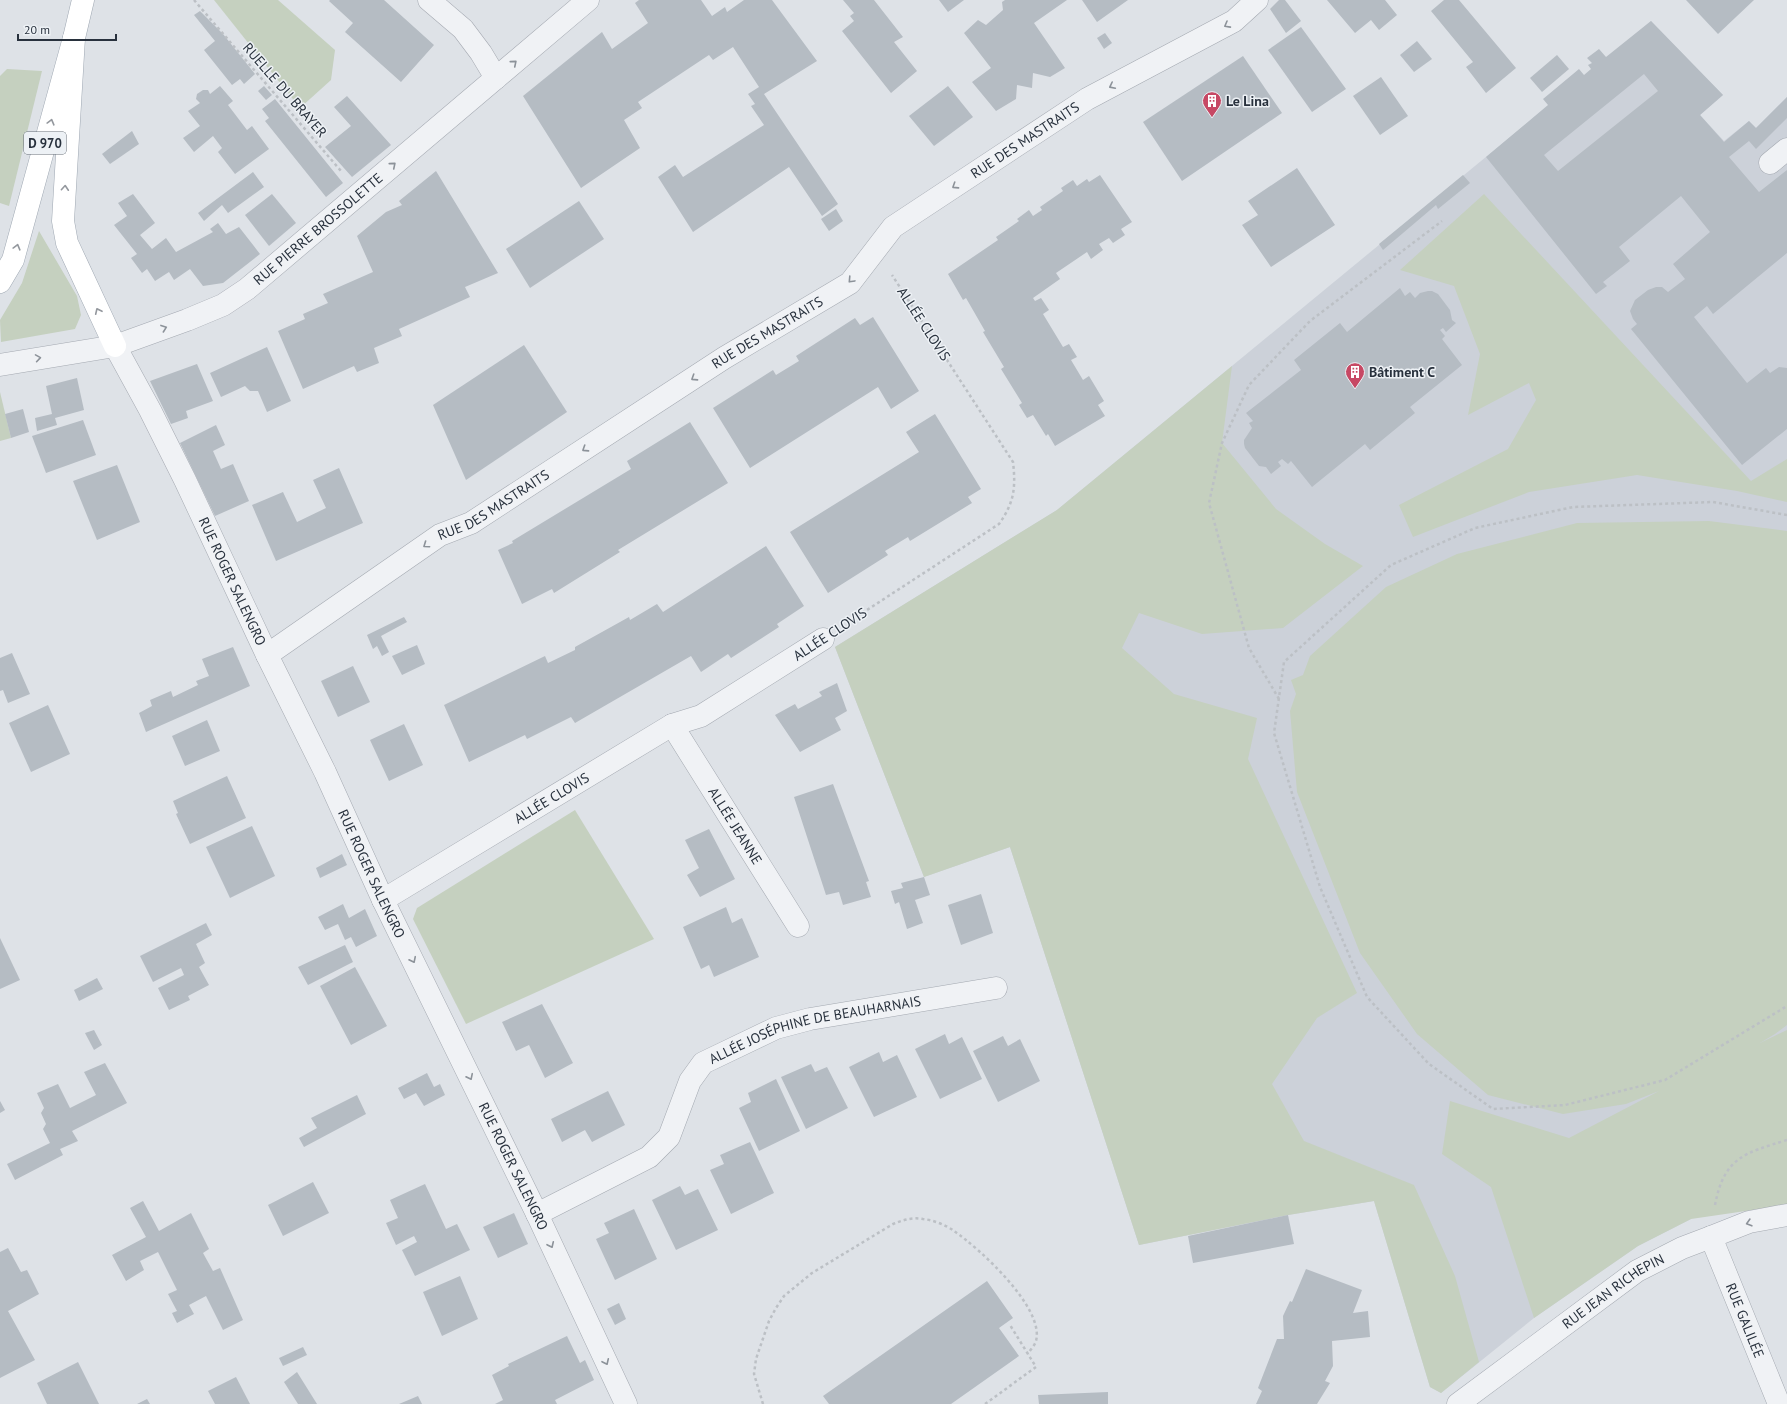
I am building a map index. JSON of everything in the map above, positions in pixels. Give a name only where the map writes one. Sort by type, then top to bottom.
[{"type":"main road","name":"D 970","points":[[0,282],[13,260],[83,0]]},
{"type":"main road","points":[[74,38],[63,220],[67,243],[115,346]]},
{"type":"street","points":[[429,0],[463,28],[482,53],[496,78]]},
{"type":"street","name":"RUE PIERRE BROSSOLETTE","points":[[0,365],[115,346],[223,305],[247,289],[588,0]]},
{"type":"street","name":"RUE DES MASTRAITS","points":[[267,655],[440,535],[471,523],[724,358],[850,283],[893,227],[1081,103],[1234,21],[1256,0]]},
{"type":"street","points":[[1770,163],[1787,149]]},
{"type":"street","name":"RUE ROGER SALENGRO","points":[[115,346],[150,410],[181,473],[267,655],[325,772],[384,900],[537,1214],[626,1404]]},
{"type":"street","name":"ALLÉE CLOVIS","points":[[384,900],[672,725],[701,716],[823,639]]},
{"type":"street","name":"ALLÉE JEANNE","points":[[672,725],[798,926]]},
{"type":"street","name":"ALLÉE JOSÉPHINE DE BEAUHARNAIS","points":[[537,1214],[649,1157],[669,1137],[690,1081],[703,1063],[776,1028],[810,1018],[996,988]]},
{"type":"street","name":"RUE JEAN RICHEPIN","points":[[1458,1404],[1637,1271],[1682,1248],[1750,1222],[1787,1215]]},
{"type":"street","name":"RUE GALILÉE","points":[[1711,1237],[1779,1404]]},
{"type":"path","name":"RUELLE DU BRAYER","points":[[194,0],[360,193]]},
{"type":"path","points":[[1279,700],[1249,648],[1209,503],[1222,443],[1249,385],[1310,321],[1442,221]]},
{"type":"path","name":"ALLÉE CLOVIS","points":[[823,639],[999,524],[1008,512],[1012,501],[1015,481],[1013,462],[876,249]]},
{"type":"path","points":[[1787,515],[1713,502],[1573,507],[1475,528],[1391,566],[1284,662],[1274,733],[1317,879],[1367,997],[1429,1064],[1493,1109],[1565,1105],[1665,1080],[1787,1006]]},
{"type":"path","points":[[1711,1237],[1718,1186],[1727,1170],[1740,1158],[1758,1149],[1787,1140]]},
{"type":"path","points":[[763,1404],[754,1374],[756,1359],[769,1321],[784,1296],[812,1273],[893,1224],[904,1220],[924,1219],[953,1230],[966,1239],[1012,1285],[1029,1309],[1036,1326],[1036,1341],[1028,1354]]},
{"type":"path","points":[[985,1404],[1036,1367],[1010,1325]]},
{"type":"shaded area","points":[[1651,21],[1723,95],[1700,115],[1724,141],[1749,121],[1756,128],[1787,97],[1787,1113],[1691,1219],[1638,1246],[1534,1318],[1441,1393],[1430,1387],[1374,1201],[1288,1215],[1139,1245],[1010,847],[924,877],[835,647],[1057,510]]},
{"type":"green space","points":[[214,0],[278,0],[335,50],[331,80],[300,108]]},
{"type":"green space","points":[[7,69],[42,71],[9,206],[0,203],[0,76]]},
{"type":"green space","points":[[1484,194],[1751,481],[1787,459],[1787,502],[1737,491],[1637,475],[1529,492],[1413,537],[1399,505],[1508,449],[1536,400],[1529,383],[1468,415],[1480,354],[1454,286],[1400,270]]},
{"type":"green space","points":[[39,231],[77,296],[81,315],[75,329],[1,342],[0,320],[22,283]]},
{"type":"green space","points":[[1232,366],[1222,443],[1276,509],[1325,544],[1363,566],[1283,628],[1202,634],[1139,613],[1122,648],[1174,694],[1257,718],[1248,759],[1357,993],[1317,1018],[1272,1084],[1304,1141],[1414,1185],[1455,1276],[1479,1362],[1441,1393],[1430,1387],[1374,1201],[1288,1215],[1139,1245],[1010,847],[924,877],[835,647],[1057,510]]},
{"type":"green space","points":[[0,392],[11,438],[0,441]]},
{"type":"green space","points":[[1709,521],[1787,531],[1787,1025],[1760,1043],[1787,1030],[1787,1205],[1691,1219],[1638,1246],[1534,1318],[1491,1187],[1442,1154],[1450,1101],[1569,1138],[1659,1091],[1626,1104],[1563,1114],[1488,1095],[1417,1034],[1360,953],[1297,792],[1290,711],[1296,694],[1291,680],[1303,675],[1310,656],[1386,587],[1457,554],[1577,523]]},
{"type":"green space","points":[[575,810],[654,939],[466,1024],[413,919],[417,908]]},
{"type":"building","points":[[384,0],[434,45],[401,82],[345,32],[353,23],[329,1]]},
{"type":"building","points":[[639,0],[701,0],[712,16],[725,7],[727,12],[744,0],[772,0],[817,61],[764,94],[838,204],[822,216],[789,167],[693,232],[658,177],[675,165],[683,177],[764,125],[751,106],[755,104],[748,94],[759,87],[733,47],[713,60],[709,55],[638,102],[642,108],[624,120],[640,148],[581,188],[523,96],[602,32],[612,49],[648,23],[635,3]]},
{"type":"building","points":[[843,0],[874,0],[903,37],[894,42],[917,71],[891,93],[842,31],[854,21],[850,16],[854,13]]},
{"type":"building","points":[[939,0],[964,0],[948,12]]},
{"type":"building","points":[[1005,0],[1067,0],[1034,23],[1065,68],[1050,77],[1033,73],[1032,88],[1017,85],[1016,99],[996,111],[972,82],[991,68],[964,33],[978,20],[986,25],[1003,10],[1002,2]]},
{"type":"building","points":[[1082,0],[1128,0],[1097,22]]},
{"type":"building","points":[[1279,0],[1285,0],[1301,21],[1286,33],[1270,9]]},
{"type":"building","points":[[1327,0],[1385,0],[1397,15],[1379,30],[1371,20],[1355,33]]},
{"type":"building","points":[[1444,0],[1459,0],[1516,68],[1486,93],[1466,67],[1473,62],[1431,11]]},
{"type":"building","points":[[1686,0],[1754,0],[1718,34]]},
{"type":"building","points":[[200,11],[223,34],[255,74],[244,84],[240,79],[232,85],[204,50],[215,41],[194,15]]},
{"type":"building","points":[[1651,21],[1723,95],[1700,115],[1724,142],[1749,121],[1756,128],[1787,97],[1787,118],[1756,149],[1749,141],[1729,157],[1759,192],[1787,170],[1787,253],[1713,314],[1707,306],[1694,317],[1747,383],[1766,368],[1770,373],[1779,367],[1787,368],[1787,429],[1742,465],[1631,329],[1637,324],[1630,311],[1635,300],[1648,290],[1656,287],[1662,287],[1668,292],[1685,279],[1673,264],[1710,232],[1681,196],[1619,247],[1630,261],[1603,282],[1607,286],[1596,294],[1486,157],[1548,105],[1543,99],[1579,69],[1584,75],[1591,69],[1588,65],[1592,63],[1587,58],[1599,49],[1606,57]],"holes":[[[1644,74],[1658,91],[1558,171],[1544,155]]]},
{"type":"building","points":[[1301,27],[1346,89],[1312,112],[1268,50]]},
{"type":"building","points":[[1105,33],[1112,43],[1104,49],[1097,38]]},
{"type":"building","points":[[1417,41],[1432,59],[1414,72],[1400,55]]},
{"type":"building","points":[[1557,55],[1569,69],[1542,92],[1530,78]]},
{"type":"building","name":"Le Lina","points":[[1243,56],[1282,113],[1182,181],[1143,122]]},
{"type":"building","points":[[1381,77],[1408,116],[1380,135],[1353,96]]},
{"type":"building","points":[[220,86],[233,101],[228,105],[247,130],[252,126],[269,149],[235,174],[218,152],[222,148],[213,136],[194,152],[183,138],[200,126],[188,111],[200,103],[196,99],[197,94],[203,90],[208,90],[210,94]]},
{"type":"building","points":[[264,86],[272,95],[266,100],[258,91]]},
{"type":"building","points":[[948,86],[973,117],[934,146],[909,116]]},
{"type":"building","points":[[347,96],[391,145],[352,177],[325,147],[351,126],[334,107]]},
{"type":"building","points":[[275,99],[343,183],[326,197],[265,121],[269,118],[262,109]]},
{"type":"building","points":[[132,131],[139,144],[110,164],[102,154]]},
{"type":"building","points":[[1297,168],[1335,225],[1271,267],[1242,225],[1258,215],[1248,201]]},
{"type":"building","points":[[436,171],[498,273],[465,287],[470,297],[399,329],[402,336],[374,348],[379,363],[357,372],[354,366],[303,389],[278,331],[305,319],[303,314],[328,303],[323,294],[373,272],[357,236],[386,212],[402,205],[399,201]]},
{"type":"building","points":[[253,172],[264,187],[228,213],[222,205],[204,221],[198,213]]},
{"type":"building","points":[[1100,175],[1132,222],[1121,229],[1125,235],[1113,243],[1109,238],[1099,244],[1103,250],[1091,259],[1087,252],[1056,273],[1060,279],[1033,298],[1035,301],[1041,298],[1049,310],[1043,314],[1063,347],[1069,344],[1077,357],[1071,360],[1083,380],[1089,376],[1104,401],[1098,405],[1105,416],[1055,446],[1048,434],[1046,436],[1033,415],[1027,418],[1019,405],[1022,403],[1001,369],[1004,367],[983,332],[985,331],[966,298],[963,300],[948,274],[998,240],[996,237],[1019,221],[1017,219],[1029,210],[1033,216],[1042,210],[1040,207],[1063,191],[1061,188],[1073,180],[1077,186],[1087,179],[1089,182]]},
{"type":"building","points":[[1463,175],[1470,183],[1438,209],[1436,205],[1383,250],[1379,244]]},
{"type":"building","points":[[133,194],[155,223],[140,235],[152,249],[166,238],[176,252],[213,232],[210,229],[218,223],[226,234],[239,227],[260,254],[223,283],[203,286],[190,269],[174,280],[169,272],[155,281],[147,269],[142,273],[131,258],[137,254],[114,225],[127,216],[118,203]]},
{"type":"building","points":[[272,194],[296,223],[269,246],[245,215]]},
{"type":"building","points":[[579,201],[604,239],[530,288],[506,249]]},
{"type":"building","points":[[836,209],[843,221],[829,231],[821,219]]},
{"type":"building","name":"Bâtiment C","points":[[1400,288],[1405,296],[1410,292],[1415,298],[1420,293],[1428,291],[1438,294],[1450,310],[1452,320],[1456,323],[1446,332],[1443,328],[1440,330],[1445,336],[1442,339],[1462,365],[1410,407],[1415,413],[1370,450],[1365,444],[1312,487],[1291,461],[1288,464],[1282,459],[1278,462],[1281,466],[1271,474],[1266,467],[1259,466],[1245,448],[1244,444],[1244,440],[1252,428],[1249,423],[1253,421],[1246,413],[1301,370],[1294,360],[1340,323],[1347,332]]},
{"type":"building","points":[[873,317],[919,391],[891,409],[878,387],[750,468],[713,408],[773,370],[776,375],[799,361],[796,356],[855,318],[860,325]]},
{"type":"building","points":[[524,345],[567,412],[466,480],[433,405]]},
{"type":"building","points":[[267,347],[291,401],[267,412],[258,391],[250,391],[245,386],[221,397],[210,373]]},
{"type":"building","points":[[197,364],[213,401],[186,411],[188,418],[171,424],[150,381]]},
{"type":"building","points":[[77,378],[84,410],[55,418],[57,425],[37,431],[35,418],[52,414],[46,386]]},
{"type":"building","points":[[23,409],[29,432],[11,438],[5,414]]},
{"type":"building","points":[[935,414],[981,489],[968,497],[972,503],[910,541],[908,537],[885,551],[888,555],[828,593],[790,532],[919,452],[906,432]]},
{"type":"building","points":[[83,420],[96,455],[46,473],[32,436]]},
{"type":"building","points":[[690,422],[728,483],[618,550],[620,552],[554,593],[552,589],[522,604],[498,550],[513,543],[512,541],[631,469],[627,461]]},
{"type":"building","points":[[216,425],[225,445],[213,451],[221,469],[233,464],[249,501],[215,516],[180,443]]},
{"type":"building","points":[[117,465],[140,522],[97,540],[73,481]]},
{"type":"building","points":[[339,468],[363,523],[276,561],[252,505],[283,492],[297,522],[326,508],[313,480]]},
{"type":"building","points":[[766,546],[804,606],[777,624],[779,627],[731,658],[728,654],[701,672],[691,656],[575,723],[571,717],[527,739],[525,735],[469,762],[444,705],[545,656],[548,663],[575,650],[575,647],[629,617],[630,620],[657,604],[663,612]]},
{"type":"building","points":[[404,617],[407,622],[381,636],[389,652],[382,656],[377,646],[373,649],[367,635]]},
{"type":"building","points":[[417,645],[425,664],[402,675],[392,656]]},
{"type":"building","points":[[233,647],[250,686],[146,732],[139,713],[152,706],[150,700],[171,691],[173,697],[198,685],[196,681],[209,676],[202,659]]},
{"type":"building","points":[[12,653],[30,694],[8,703],[3,690],[0,691],[0,658]]},
{"type":"building","points":[[353,666],[370,702],[338,717],[321,681]]},
{"type":"building","points":[[837,683],[847,711],[835,718],[841,730],[800,752],[775,715],[795,704],[798,709],[822,696],[819,692]]},
{"type":"building","points":[[48,705],[70,754],[31,772],[9,723]]},
{"type":"building","points":[[207,720],[220,751],[185,766],[172,736]]},
{"type":"building","points":[[404,724],[423,765],[389,781],[370,740]]},
{"type":"building","points":[[227,776],[246,818],[190,844],[176,814],[178,813],[173,801]]},
{"type":"building","points":[[833,784],[869,881],[866,882],[871,897],[843,905],[839,892],[826,895],[794,797]]},
{"type":"building","points":[[252,826],[275,876],[230,898],[206,847]]},
{"type":"building","points":[[709,829],[735,879],[700,897],[687,875],[699,868],[685,840]]},
{"type":"building","points":[[342,854],[347,865],[320,878],[316,868]]},
{"type":"building","points":[[924,877],[930,895],[915,900],[923,923],[907,929],[899,902],[895,904],[891,891],[903,888],[901,883]]},
{"type":"building","points":[[981,894],[993,933],[961,945],[948,905]]},
{"type":"building","points":[[343,904],[349,918],[365,909],[377,936],[356,947],[351,937],[345,940],[338,924],[325,930],[318,917]]},
{"type":"building","points":[[726,907],[732,923],[742,918],[759,957],[714,977],[709,965],[701,969],[683,927]]},
{"type":"building","points":[[206,923],[212,935],[196,944],[205,963],[199,967],[209,985],[188,996],[190,1000],[169,1010],[158,988],[184,975],[181,968],[153,982],[140,956]]},
{"type":"building","points":[[0,938],[20,980],[0,989]]},
{"type":"building","points":[[345,945],[353,962],[308,985],[298,967]]},
{"type":"building","points":[[355,967],[387,1026],[351,1045],[320,986]]},
{"type":"building","points":[[97,978],[103,989],[79,1001],[74,990]]},
{"type":"building","points":[[542,1004],[573,1063],[545,1078],[529,1045],[516,1051],[502,1022]]},
{"type":"building","points":[[94,1030],[102,1045],[94,1050],[85,1033]]},
{"type":"building","points":[[945,1034],[949,1044],[962,1037],[982,1079],[940,1099],[915,1049]]},
{"type":"building","points":[[1003,1036],[1008,1046],[1020,1039],[1040,1081],[998,1102],[973,1051]]},
{"type":"building","points":[[879,1052],[883,1062],[897,1055],[917,1097],[874,1117],[849,1067]]},
{"type":"building","points":[[105,1063],[127,1103],[72,1131],[78,1141],[60,1149],[63,1155],[15,1180],[7,1164],[50,1143],[43,1129],[46,1124],[41,1113],[44,1108],[37,1093],[58,1084],[70,1108],[96,1095],[84,1072]]},
{"type":"building","points":[[811,1064],[815,1072],[827,1067],[848,1108],[806,1129],[781,1077]]},
{"type":"building","points":[[427,1073],[434,1087],[440,1084],[445,1095],[424,1106],[416,1093],[404,1099],[398,1088]]},
{"type":"building","points":[[776,1079],[800,1131],[759,1151],[739,1108],[751,1102],[748,1093]]},
{"type":"building","points":[[608,1091],[625,1125],[592,1142],[585,1130],[562,1142],[551,1119]]},
{"type":"building","points":[[357,1095],[366,1114],[304,1147],[299,1138],[317,1128],[311,1118]]},
{"type":"building","points":[[0,1101],[5,1110],[0,1113]]},
{"type":"building","points":[[750,1142],[774,1193],[731,1214],[710,1170],[724,1164],[720,1155]]},
{"type":"building","points":[[313,1182],[329,1213],[283,1236],[268,1205]]},
{"type":"building","points":[[425,1184],[446,1229],[457,1224],[470,1250],[415,1276],[402,1250],[417,1242],[414,1236],[396,1245],[386,1223],[398,1218],[390,1200]]},
{"type":"building","points":[[680,1186],[685,1195],[698,1189],[718,1230],[676,1250],[652,1200]]},
{"type":"building","points":[[143,1201],[159,1231],[191,1213],[209,1249],[203,1253],[213,1271],[220,1268],[243,1320],[223,1330],[206,1296],[189,1305],[194,1314],[177,1323],[172,1313],[177,1311],[168,1294],[177,1290],[158,1252],[140,1261],[144,1270],[126,1281],[112,1255],[146,1237],[130,1208]]},
{"type":"building","points":[[634,1209],[657,1259],[615,1280],[596,1239],[609,1233],[604,1223]]},
{"type":"building","points":[[514,1213],[528,1244],[498,1258],[483,1227]]},
{"type":"building","points":[[1288,1215],[1294,1244],[1193,1263],[1188,1236]]},
{"type":"building","points":[[8,1248],[21,1272],[27,1270],[39,1294],[8,1311],[35,1360],[0,1378],[0,1252]]},
{"type":"building","points":[[1306,1269],[1362,1290],[1353,1313],[1368,1311],[1370,1337],[1332,1341],[1333,1366],[1325,1381],[1330,1383],[1317,1404],[1256,1404],[1262,1391],[1258,1388],[1277,1339],[1284,1339],[1283,1316],[1290,1301],[1292,1302]]},
{"type":"building","points":[[460,1276],[478,1319],[442,1336],[423,1292]]},
{"type":"building","points":[[987,1281],[1013,1318],[999,1328],[1019,1356],[951,1404],[829,1404],[823,1396]]},
{"type":"building","points":[[619,1303],[626,1319],[615,1325],[607,1309]]},
{"type":"building","points":[[567,1336],[580,1363],[585,1360],[594,1380],[555,1400],[557,1404],[495,1404],[503,1400],[492,1375],[509,1366],[508,1364]]},
{"type":"building","points":[[303,1347],[307,1355],[283,1366],[279,1358]]},
{"type":"building","points":[[78,1362],[99,1404],[47,1404],[37,1383]]},
{"type":"building","points":[[297,1372],[317,1404],[298,1404],[284,1382]]},
{"type":"building","points":[[236,1377],[250,1404],[215,1404],[208,1391]]},
{"type":"building","points":[[1108,1392],[1108,1404],[1039,1404],[1038,1395]]},
{"type":"building","points":[[418,1396],[422,1404],[399,1404]]},
{"type":"building","points":[[147,1399],[150,1404],[137,1404]]},
{"type":"place","name":"Le Lina","points":[[1212,118]]},
{"type":"place","name":"Bâtiment C","points":[[1355,389]]}]
